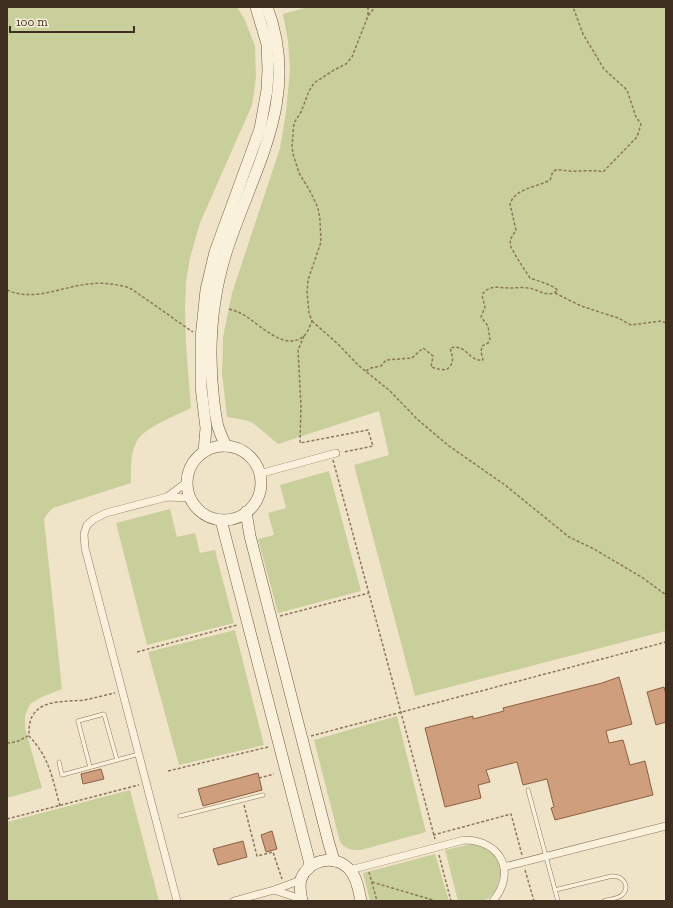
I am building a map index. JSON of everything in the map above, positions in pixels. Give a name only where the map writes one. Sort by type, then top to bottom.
[{"type":"street","points":[[204,452],[206,428],[201,387],[201,338],[206,290],[215,252],[260,129],[267,90],[267,44],[256,7]]},
{"type":"street","points":[[226,446],[218,426],[213,395],[212,341],[217,292],[226,253],[271,133],[279,90],[280,71],[277,43],[267,7]]},
{"type":"street","points":[[226,446],[238,449],[249,456],[256,466],[259,474],[260,491],[255,503],[246,512],[239,517],[230,520],[221,520],[211,518],[202,513],[195,506],[190,498],[187,482],[189,470],[195,460],[204,452],[214,447],[226,446]]},
{"type":"street","points":[[259,474],[334,454]]},
{"type":"street","points":[[167,497],[187,482]]},
{"type":"street","points":[[177,901],[85,548],[84,534],[87,526],[94,518],[106,513],[167,497],[190,498]]},
{"type":"street","points":[[246,512],[250,536],[334,861]]},
{"type":"street","points":[[221,520],[307,853],[309,868]]},
{"type":"street","points":[[504,867],[666,826]]},
{"type":"street","points":[[350,870],[464,840],[475,840],[486,844],[498,854],[504,867],[504,882],[500,892],[493,901]]},
{"type":"street","points":[[274,890],[301,900],[301,880],[309,868],[316,863],[326,860],[334,861],[342,863],[350,870],[356,882],[361,901]]},
{"type":"street","points":[[234,901],[274,890],[301,880]]},
{"type":"lane","points":[[90,767],[78,721],[91,717],[104,714],[117,760]]},
{"type":"lane","points":[[59,762],[62,775],[139,754]]},
{"type":"lane","points":[[528,790],[558,901]]},
{"type":"lane","points":[[180,816],[263,795]]},
{"type":"lane","points":[[555,890],[612,876],[622,878],[626,888],[623,893],[618,897],[604,901]]},
{"type":"path","points":[[368,7],[368,16]]},
{"type":"path","points":[[375,7],[368,16],[352,57],[346,64],[334,70],[314,84],[309,91],[301,112],[294,123],[292,146],[293,154],[299,173],[318,208],[320,220],[321,242],[308,280],[307,292],[309,313],[312,321],[390,392],[417,419],[449,446],[505,485],[569,537],[594,549],[643,578],[666,595]]},
{"type":"path","points":[[555,293],[558,290],[555,288],[530,278],[511,247],[511,237],[516,230],[510,204],[512,200],[525,190],[550,180],[551,175],[555,171],[592,170],[603,172],[638,137],[641,124],[636,117],[627,90],[604,69],[583,34],[573,7]]},
{"type":"path","points":[[7,290],[14,293],[28,295],[60,291],[88,284],[105,283],[130,288],[158,306],[201,338]]},
{"type":"path","points":[[366,371],[371,368],[381,366],[386,360],[412,358],[422,348],[432,356],[431,367],[438,369],[446,370],[451,366],[454,360],[450,348],[456,346],[463,349],[474,360],[483,360],[481,352],[482,346],[490,340],[488,326],[481,317],[485,307],[482,295],[487,290],[497,287],[528,288],[548,294],[555,293],[581,306],[618,318],[631,325],[661,321],[666,323]]},
{"type":"path","points":[[230,309],[240,312],[269,333],[281,339],[291,341],[305,335]]},
{"type":"path","points":[[312,321],[298,350],[301,406],[300,443],[368,430],[373,446],[334,454],[369,593],[451,901]]},
{"type":"path","points":[[271,618],[369,593]]},
{"type":"path","points":[[137,652],[236,625]]},
{"type":"path","points":[[311,736],[666,642]]},
{"type":"path","points":[[29,736],[33,714],[40,708],[54,702],[84,700],[122,691]]},
{"type":"path","points":[[7,743],[16,742],[29,736]]},
{"type":"path","points":[[29,736],[35,742],[48,763],[60,806]]},
{"type":"path","points":[[168,771],[268,747]]},
{"type":"path","points":[[259,778],[274,774]]},
{"type":"path","points":[[7,819],[146,783]]},
{"type":"path","points":[[243,800],[257,856],[273,852],[284,886]]},
{"type":"path","points":[[433,835],[511,814],[534,901]]},
{"type":"path","points":[[368,865],[377,901]]},
{"type":"path","points":[[372,882],[436,901]]},
{"type":"green space","points":[[7,7],[237,7],[245,20],[255,46],[256,78],[252,105],[200,223],[190,258],[186,282],[185,308],[191,408],[160,422],[140,437],[133,452],[131,463],[131,483],[53,508],[44,519],[62,689],[42,697],[30,704],[25,716],[25,728],[42,788],[7,798]]},
{"type":"green space","points":[[308,7],[666,7],[666,631],[415,696],[354,465],[389,455],[379,411],[278,444],[253,423],[227,417],[222,373],[223,337],[232,293],[280,148],[286,112],[290,70],[288,41],[283,14]]},
{"type":"green space","points":[[329,471],[361,591],[278,613],[258,539],[274,535],[268,513],[286,508],[280,485]]},
{"type":"green space","points":[[170,509],[177,537],[195,533],[200,553],[215,550],[234,623],[147,645],[116,523]]},
{"type":"green space","points":[[235,630],[264,745],[179,765],[148,652]]},
{"type":"green space","points":[[397,716],[426,832],[361,850],[349,849],[340,842],[314,740]]},
{"type":"green space","points":[[130,790],[159,901],[7,901],[7,822]]},
{"type":"green space","points":[[472,844],[488,850],[498,861],[501,872],[497,887],[488,899],[472,902],[458,901],[445,850]]},
{"type":"green space","points":[[435,854],[449,901],[370,901],[363,873]]},
{"type":"building","points":[[619,677],[632,724],[606,731],[609,743],[623,740],[630,765],[645,761],[653,795],[555,820],[551,808],[554,807],[547,779],[523,785],[517,762],[486,770],[490,782],[478,785],[481,798],[445,807],[425,728],[473,716],[473,719],[504,711],[503,708],[602,683]]},
{"type":"building","points":[[664,687],[666,695],[666,722],[656,725],[647,692]]},
{"type":"building","points":[[101,769],[104,779],[83,784],[81,774]]},
{"type":"building","points":[[258,773],[262,790],[203,806],[198,789]]},
{"type":"building","points":[[272,831],[277,849],[266,852],[261,835]]},
{"type":"building","points":[[243,841],[247,857],[218,865],[213,849]]}]
